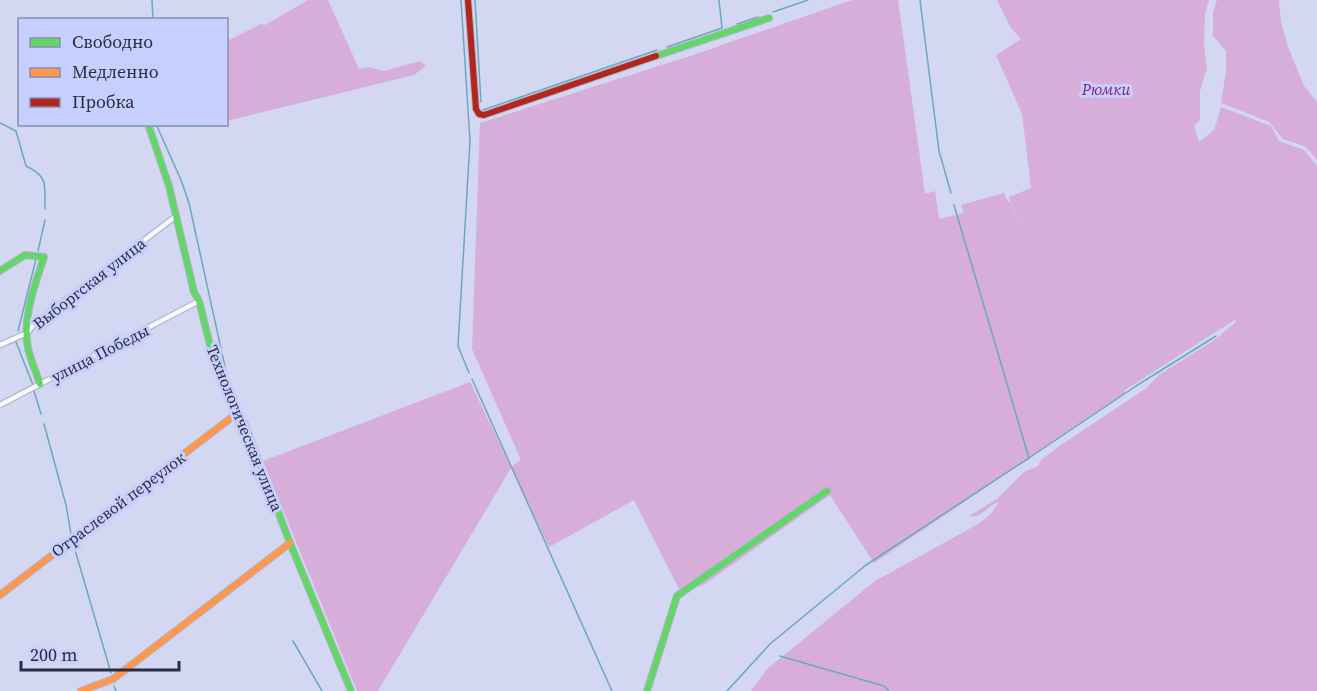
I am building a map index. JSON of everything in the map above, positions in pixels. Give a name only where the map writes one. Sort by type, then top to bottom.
[{"type":"street","points":[[468,0],[476,109],[484,116],[769,18]]},
{"type":"street","name":"Технологическая улица","points":[[149,126],[169,186],[194,292],[199,301],[218,371],[236,414],[244,422],[290,543],[351,691]]},
{"type":"street","name":"Выборгская улица","points":[[0,345],[27,333],[34,324],[176,216]]},
{"type":"street","points":[[0,271],[26,253],[44,257],[34,291],[27,333],[28,347],[40,384]]},
{"type":"street","name":"улица Победы","points":[[0,405],[199,301]]},
{"type":"street","name":"Отраслевой переулок","points":[[0,595],[236,414]]},
{"type":"street","points":[[647,691],[677,596],[827,491]]},
{"type":"street","points":[[81,691],[113,679],[290,543]]},
{"type":"green space","points":[[308,0],[328,0],[359,69],[368,67],[384,71],[420,61],[426,66],[414,75],[228,121],[228,40],[261,24],[265,25]]},
{"type":"green space","name":"Рюмки","points":[[852,0],[898,0],[925,194],[935,191],[939,219],[964,213],[961,205],[1004,193],[1008,202],[1010,201],[1027,243],[1009,197],[1031,188],[1022,114],[996,55],[1021,39],[1011,28],[997,0],[1209,0],[1205,14],[1204,44],[1207,68],[1200,91],[1200,120],[1194,126],[1199,142],[1214,130],[1221,107],[1271,126],[1279,141],[1304,150],[1317,166],[1317,691],[751,691],[767,669],[875,581],[978,524],[990,515],[999,502],[978,516],[969,516],[997,499],[1024,472],[1038,466],[1041,460],[1058,447],[1145,389],[1159,375],[1217,338],[1236,322],[1234,318],[1233,321],[1125,390],[1125,393],[874,563],[830,495],[702,586],[679,589],[634,500],[549,547],[511,468],[378,691],[357,691],[263,461],[470,382],[511,467],[521,460],[472,349],[480,123],[693,55]]},
{"type":"green space","points":[[1217,0],[1279,0],[1281,22],[1288,47],[1304,86],[1317,102],[1317,160],[1306,147],[1283,139],[1269,122],[1221,103],[1226,71],[1226,51],[1213,36],[1213,12]]},
{"type":"waterway","points":[[152,0],[153,18]]},
{"type":"waterway","points":[[461,0],[470,141],[458,346],[469,373]]},
{"type":"waterway","points":[[475,0],[481,102]]},
{"type":"waterway","points":[[667,47],[722,28],[719,0]]},
{"type":"waterway","points":[[773,12],[808,0]]},
{"type":"waterway","points":[[920,0],[939,151],[951,193]]},
{"type":"waterway","points":[[737,24],[758,17]]},
{"type":"waterway","points":[[483,110],[657,50]]},
{"type":"waterway","points":[[0,123],[16,131],[26,166],[39,174],[42,179],[45,189],[45,209]]},
{"type":"waterway","points":[[157,126],[189,203],[229,385],[243,413]]},
{"type":"waterway","points":[[727,691],[770,644],[866,565],[1029,458],[954,205]]},
{"type":"waterway","points":[[38,251],[45,220]]},
{"type":"waterway","points":[[18,331],[36,259]]},
{"type":"waterway","points":[[1029,458],[1136,386],[1216,336]]},
{"type":"waterway","points":[[16,342],[33,385]]},
{"type":"waterway","points":[[472,379],[612,691]]},
{"type":"waterway","points":[[34,391],[41,414]]},
{"type":"waterway","points":[[44,424],[66,505],[71,534]]},
{"type":"waterway","points":[[73,543],[111,673]]},
{"type":"waterway","points":[[293,641],[322,691]]},
{"type":"waterway","points":[[780,656],[884,686],[889,691]]},
{"type":"waterway","points":[[114,686],[116,691]]},
{"type":"traffic: fast","points":[[656,56],[769,18]]},
{"type":"traffic: fast","points":[[149,126],[169,186],[194,292],[199,301],[221,379],[244,422],[290,543],[351,691]]},
{"type":"traffic: fast","points":[[0,271],[25,255],[44,257],[30,302],[27,325],[28,348],[40,384]]},
{"type":"traffic: fast","points":[[647,691],[677,596],[827,491]]},
{"type":"traffic: slow","points":[[0,595],[236,414]]},
{"type":"traffic: slow","points":[[81,691],[113,679],[290,543]]},
{"type":"traffic: jam","points":[[468,0],[476,109],[479,114],[484,115],[656,56]]}]
